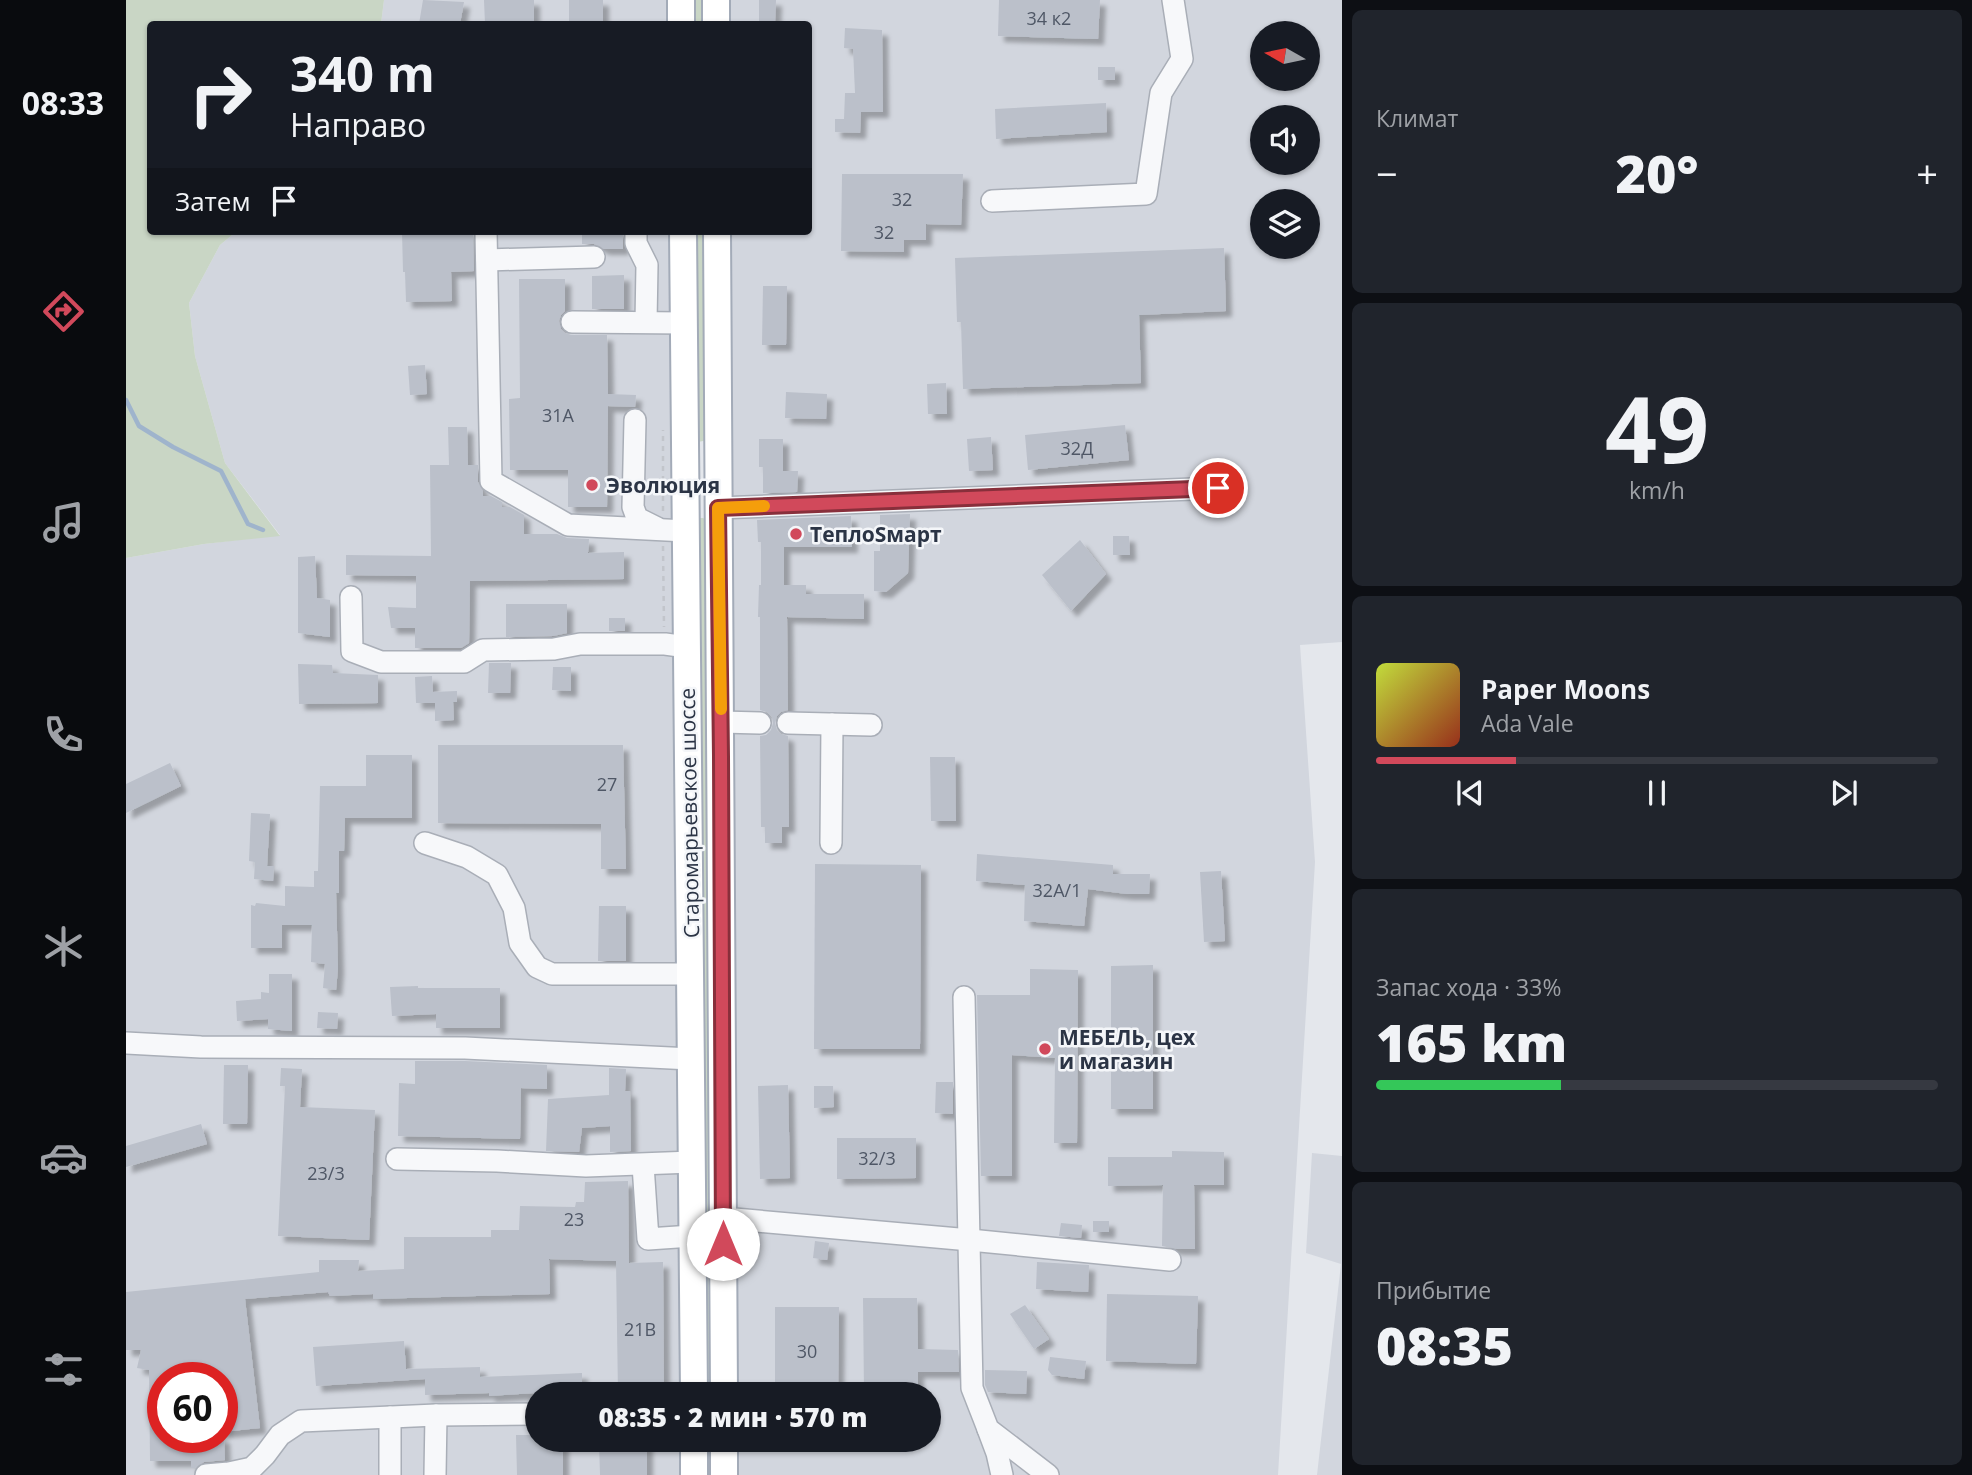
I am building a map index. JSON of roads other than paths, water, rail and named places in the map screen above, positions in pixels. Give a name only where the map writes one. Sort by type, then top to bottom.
[{"type":"main road","points":[[681,0],[681,21]]},
{"type":"main road","points":[[716,0],[716,21]]},
{"type":"main road","name":"Старомарьевское шоссе","points":[[684,235],[687,482],[674,531],[687,647],[694,1382]]},
{"type":"main road","name":"Старомарьевское шоссе","points":[[717,235],[724,1382]]},
{"type":"main road","points":[[687,482],[718,481]]},
{"type":"main road","points":[[694,1452],[694,1475]]},
{"type":"main road","points":[[724,1452],[724,1475]]},
{"type":"lane","points":[[992,201],[1146,194],[1161,93],[1182,60],[1173,0]]},
{"type":"lane","points":[[486,235],[491,481],[568,525],[674,531]]},
{"type":"lane","points":[[636,235],[636,243],[647,265],[646,322]]},
{"type":"lane","points":[[487,260],[594,257]]},
{"type":"lane","points":[[572,322],[685,323]]},
{"type":"lane","points":[[635,420],[633,507],[637,518],[674,531]]},
{"type":"lane","points":[[718,508],[1218,488]]},
{"type":"lane","points":[[351,597],[352,651],[381,662],[464,662],[483,650],[554,649],[580,644],[665,644],[687,647]]},
{"type":"lane","points":[[721,722],[760,723]]},
{"type":"lane","points":[[788,723],[871,725]]},
{"type":"lane","points":[[831,843],[832,724]]},
{"type":"lane","points":[[425,843],[467,857],[497,875],[514,908],[520,943],[537,967],[552,974],[690,974]]},
{"type":"lane","points":[[964,997],[972,1388],[997,1453],[1002,1475]]},
{"type":"lane","points":[[126,1043],[201,1047],[465,1048],[691,1059]]},
{"type":"lane","points":[[397,1158],[586,1166],[692,1162]]},
{"type":"lane","points":[[643,1165],[649,1239],[692,1236]]},
{"type":"lane","points":[[723,1218],[1170,1260]]},
{"type":"lane","points":[[206,1475],[252,1468],[279,1435],[301,1421],[525,1414]]},
{"type":"lane","points":[[435,1475],[436,1415]]},
{"type":"lane","points":[[390,1417],[390,1475]]},
{"type":"lane","points":[[988,1429],[1048,1475]]},
{"type":"waterway","points":[[126,400],[139,426],[221,471],[248,524],[263,530]]},
{"type":"place","name":"Эволюция","points":[[592,485]]},
{"type":"place","name":"ТеплоSмарт","points":[[796,534]]},
{"type":"place","name":"МЕБЕЛЬ, цех и магазин","points":[[1045,1049]]}]
